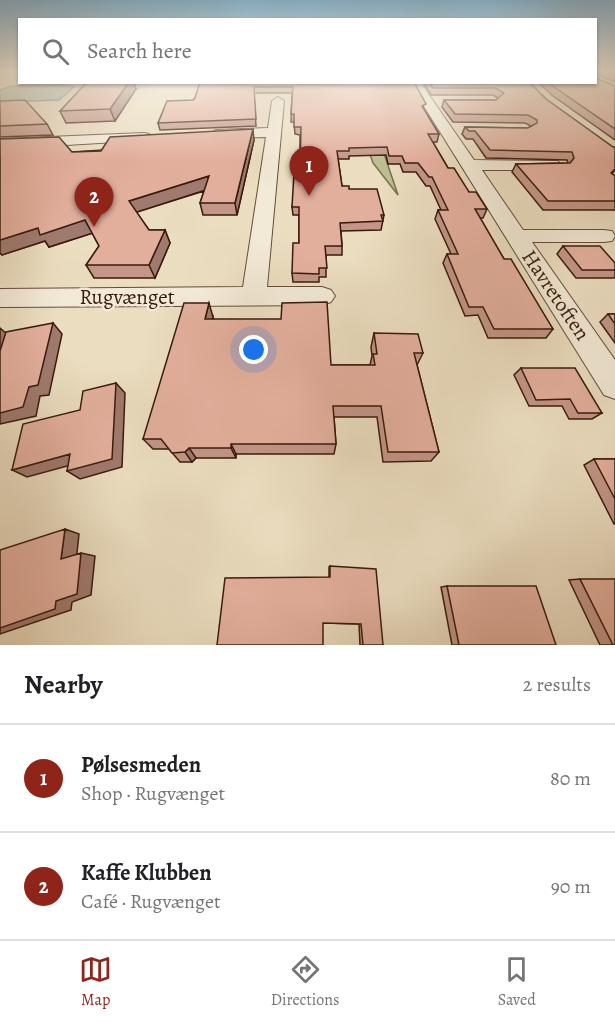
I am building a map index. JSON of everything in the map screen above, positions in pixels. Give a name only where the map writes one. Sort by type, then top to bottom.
[{"type":"street","points":[[254,296],[278,101]]},
{"type":"street","name":"Havretoften","points":[[433,101],[452,128],[469,165],[615,385]]},
{"type":"street","points":[[203,135],[274,132]]},
{"type":"street","points":[[0,144],[155,137]]},
{"type":"street","points":[[469,165],[559,165]]},
{"type":"street","name":"Havretoften","points":[[516,236],[604,236]]},
{"type":"street","name":"Rugvænget","points":[[0,298],[322,296]]},
{"type":"green space","points":[[351,101],[366,101],[398,195],[373,163]]},
{"type":"building","points":[[0,101],[26,101],[47,124],[0,126]]},
{"type":"building","points":[[69,101],[116,101],[110,109],[60,111]]},
{"type":"building","points":[[167,101],[255,101],[256,119],[158,123]]},
{"type":"building","points":[[292,101],[424,101],[426,104],[422,106],[439,134],[428,134],[448,168],[454,168],[469,192],[476,192],[487,209],[475,209],[504,259],[511,259],[553,329],[494,329],[483,307],[469,307],[447,254],[458,254],[438,210],[448,210],[432,177],[429,177],[418,163],[405,163],[402,156],[389,156],[387,147],[349,148],[349,151],[337,151],[342,186],[349,186],[349,189],[377,189],[384,215],[381,215],[383,221],[340,223],[342,246],[325,246],[327,268],[319,268],[319,274],[292,273],[293,243],[299,243],[299,207],[292,207],[294,173],[300,169],[301,127],[294,127],[294,114],[291,114]]},
{"type":"building","points":[[445,101],[549,101],[615,147],[615,169],[611,173],[615,176],[615,201],[548,201],[516,164],[570,163],[574,158],[572,152],[490,150],[475,131],[469,131],[465,127],[528,128],[537,123],[537,120],[528,115],[455,114]]},
{"type":"building","points":[[575,101],[615,101],[615,129]]},
{"type":"building","points":[[253,129],[235,203],[200,203],[209,176],[129,201],[149,230],[165,230],[149,265],[86,265],[99,246],[85,220],[40,235],[38,228],[0,240],[0,139],[59,137],[72,152],[101,151],[110,137]]},
{"type":"building","points":[[563,246],[600,246],[615,263],[615,270],[582,270]]},
{"type":"building","points":[[327,302],[331,365],[375,365],[373,354],[377,354],[374,333],[418,334],[423,353],[414,353],[439,452],[388,452],[381,406],[333,406],[336,444],[231,444],[231,448],[189,448],[185,452],[172,453],[161,439],[143,439],[184,303],[209,303],[205,319],[281,319],[282,303]]},
{"type":"building","points":[[608,314],[615,314],[615,324]]},
{"type":"building","points":[[53,323],[38,385],[29,387],[23,407],[0,413],[0,351],[6,332]]},
{"type":"building","points":[[521,368],[575,368],[602,413],[578,413],[570,399],[536,400]]},
{"type":"building","points":[[116,383],[112,459],[67,471],[70,454],[12,470],[23,424],[80,410],[83,391]]},
{"type":"building","points":[[594,459],[615,459],[615,499]]},
{"type":"building","points":[[65,529],[61,559],[81,553],[77,594],[56,601],[55,609],[0,628],[0,550]]},
{"type":"building","points":[[330,566],[376,569],[383,645],[363,645],[361,624],[323,623],[323,645],[217,645],[225,578],[330,577]]},
{"type":"building","points":[[580,579],[615,579],[615,645],[613,645]]},
{"type":"building","points":[[447,586],[536,586],[556,645],[459,645]]},
{"type":"place","name":"Pølsesmeden","points":[[309,196]]},
{"type":"place","name":"Kaffe Klubben","points":[[94,227]]}]
